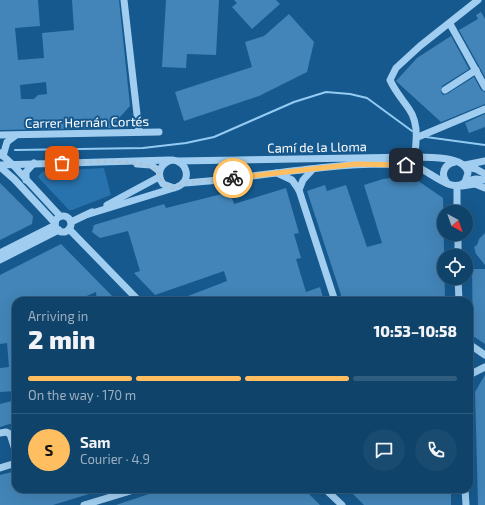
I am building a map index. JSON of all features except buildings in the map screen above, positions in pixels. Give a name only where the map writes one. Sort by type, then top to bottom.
[{"type":"street","points":[[124,0],[139,132]]},
{"type":"street","points":[[414,157],[418,137],[410,110],[396,92],[390,80],[396,68],[420,46],[450,24],[478,0]]},
{"type":"street","points":[[450,24],[485,87]]},
{"type":"street","points":[[445,90],[476,70]]},
{"type":"street","points":[[418,137],[485,109]]},
{"type":"street","name":"Carrer Hernán Cortés","points":[[0,135],[15,136],[159,132]]},
{"type":"street","name":"Carrer Hernán Cortés","points":[[2,155],[7,142],[15,136]]},
{"type":"street","points":[[0,166],[14,179],[56,226],[64,232],[69,229],[71,222],[68,217],[60,216],[2,155]]},
{"type":"street","name":"Camí de la Lloma","points":[[178,161],[414,157],[456,161]]},
{"type":"street","points":[[0,166],[34,163],[169,160],[178,161],[185,166],[187,175],[184,183],[174,188],[89,214]]},
{"type":"street","points":[[71,222],[153,182],[159,174],[163,164],[169,160]]},
{"type":"street","points":[[485,174],[456,161],[449,163],[444,169],[443,177],[456,185],[476,179],[485,180]]},
{"type":"street","points":[[466,166],[485,161]]},
{"type":"street","points":[[111,162],[151,165],[159,174],[163,184],[174,188]]},
{"type":"street","points":[[26,180],[26,172],[34,163]]},
{"type":"street","name":"Camí de la Lloma","points":[[184,183],[356,164],[416,166],[456,185],[475,184],[485,188]]},
{"type":"street","points":[[456,185],[468,176],[466,166]]},
{"type":"street","points":[[299,190],[304,180],[313,169]]},
{"type":"street","points":[[276,173],[292,180],[299,190],[334,297]]},
{"type":"street","points":[[456,185],[457,205]]},
{"type":"street","points":[[0,260],[56,226],[60,216]]},
{"type":"street","points":[[0,253],[56,226]]},
{"type":"street","points":[[69,229],[136,297]]},
{"type":"street","points":[[458,285],[459,297]]},
{"type":"street","points":[[473,347],[485,355]]},
{"type":"street","points":[[473,373],[485,368]]},
{"type":"street","points":[[0,433],[6,432],[10,434],[12,440]]},
{"type":"street","points":[[0,468],[12,464]]},
{"type":"street","points":[[84,505],[124,493]]},
{"type":"street","points":[[329,493],[342,505]]},
{"type":"street","points":[[465,493],[466,505]]},
{"type":"shaded area","points":[[104,168],[111,195],[72,210],[69,210],[38,177],[45,171]]},
{"type":"waterway","points":[[15,150],[143,148],[186,143],[214,137],[294,102],[326,92],[350,94],[367,98],[412,131]]},
{"type":"waterway","points":[[426,137],[485,145]]},
{"type":"way so far","points":[[62,163],[111,162],[151,165],[159,171],[159,176],[163,184],[170,188],[180,186],[184,183],[233,178]]},
{"type":"route","points":[[233,178],[356,164],[406,165]]}]
